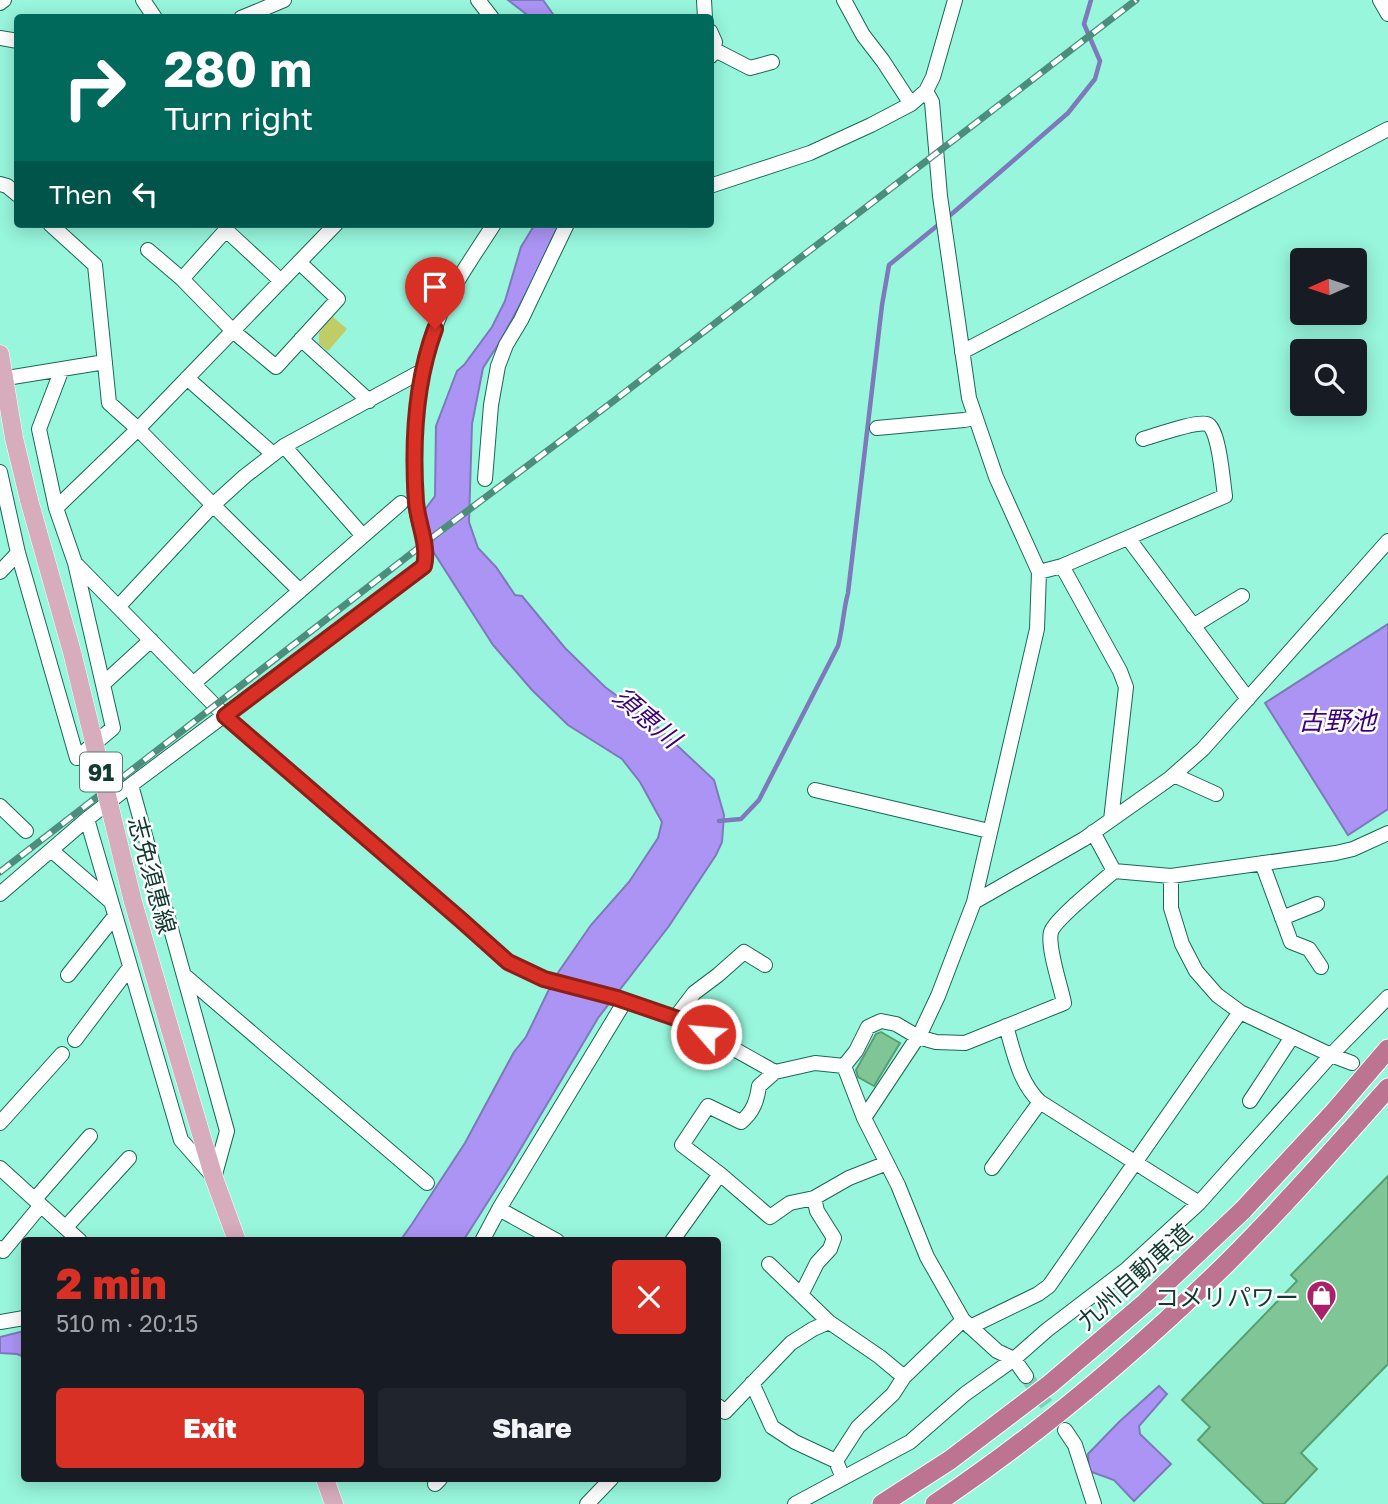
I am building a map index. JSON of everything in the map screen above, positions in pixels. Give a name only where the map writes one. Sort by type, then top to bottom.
[{"type":"highway","name":"九州自動車道","points":[[882,1504],[950,1460],[1050,1384],[1144,1303],[1243,1210],[1388,1049]]},
{"type":"highway","points":[[935,1504],[1050,1420],[1160,1326],[1244,1245],[1388,1088]]},
{"type":"main road","name":"志免須恵線","points":[[0,354],[1,379],[29,500],[72,652],[133,902],[214,1178],[236,1237]]},
{"type":"main road","points":[[326,1482],[334,1504]]},
{"type":"street","points":[[251,14],[284,0]]},
{"type":"street","points":[[478,0],[489,14]]},
{"type":"street","points":[[844,0],[863,35],[911,104]]},
{"type":"street","points":[[714,185],[810,153],[911,104],[926,91],[933,77],[955,0]]},
{"type":"street","points":[[1380,0],[1388,15]]},
{"type":"street","points":[[714,55],[750,68],[772,62]]},
{"type":"street","points":[[864,1118],[918,1037],[938,996],[974,902],[1037,629],[1039,572],[996,477],[969,398],[940,196],[932,102],[926,91]]},
{"type":"street","points":[[962,352],[1388,129]]},
{"type":"street","points":[[54,228],[94,265],[109,403],[300,591]]},
{"type":"street","points":[[56,508],[138,429],[332,228]]},
{"type":"street","points":[[0,894],[87,819],[424,566],[427,555],[417,510],[414,478],[422,371],[439,315],[491,228]]},
{"type":"street","points":[[485,479],[491,405],[498,366],[565,228]]},
{"type":"street","points":[[182,279],[226,230],[281,281]]},
{"type":"street","points":[[148,250],[275,367],[338,299],[299,262]]},
{"type":"street","points":[[301,339],[369,401]]},
{"type":"street","points":[[1,379],[106,362]]},
{"type":"street","points":[[0,472],[18,553],[77,758],[113,728],[75,563],[56,508],[39,429],[62,369]]},
{"type":"street","points":[[118,607],[245,476],[279,450],[422,371]]},
{"type":"street","points":[[187,378],[279,450],[363,536]]},
{"type":"street","points":[[877,429],[975,418]]},
{"type":"street","points":[[1039,572],[1062,566],[1225,496],[1213,427],[1197,424],[1143,439]]},
{"type":"street","points":[[194,683],[401,503]]},
{"type":"street","points":[[1128,538],[1248,699]]},
{"type":"street","points":[[974,902],[1093,832],[1174,775],[1203,749],[1388,541]]},
{"type":"street","points":[[0,572],[18,553]]},
{"type":"street","points":[[75,563],[225,716],[508,962],[544,979],[684,1021],[775,1072]]},
{"type":"street","points":[[1062,566],[1120,671],[1126,687],[1111,820]]},
{"type":"street","points":[[1193,626],[1242,596]]},
{"type":"street","points":[[103,684],[151,640]]},
{"type":"street","points":[[1174,775],[1216,794]]},
{"type":"street","points":[[131,785],[227,1131],[214,1178]]},
{"type":"street","points":[[815,790],[989,831]]},
{"type":"street","points":[[0,806],[26,831]]},
{"type":"street","points":[[87,819],[181,1140],[214,1178]]},
{"type":"street","points":[[1093,832],[1114,871]]},
{"type":"street","points":[[844,1066],[856,1051],[868,1027],[881,1021],[896,1024],[918,1037],[936,1042],[965,1043],[1064,1003],[1051,934],[1058,921],[1114,871],[1171,876],[1336,853],[1353,849],[1388,833]]},
{"type":"street","points":[[51,850],[111,902]]},
{"type":"street","points":[[1262,863],[1291,943],[1309,949],[1321,967]]},
{"type":"street","points":[[1171,876],[1171,908],[1182,944],[1196,971],[1217,995],[1240,1012],[1352,1063]]},
{"type":"street","points":[[1282,918],[1317,904]]},
{"type":"street","points":[[68,975],[115,916]]},
{"type":"street","points":[[675,1018],[694,993],[744,952],[765,965]]},
{"type":"street","points":[[75,1040],[130,967]]},
{"type":"street","points":[[183,975],[427,1183]]},
{"type":"street","points":[[804,1501],[910,1442],[965,1394],[1014,1359],[1048,1329],[1127,1269],[1199,1203],[1331,1055],[1388,997]]},
{"type":"street","points":[[484,1237],[621,1000]]},
{"type":"street","points":[[836,1461],[858,1427],[893,1394],[904,1377],[966,1323],[1038,1294],[1049,1286],[1240,1012]]},
{"type":"street","points":[[1006,1026],[1021,1076],[1032,1094],[1199,1203]]},
{"type":"street","points":[[1250,1101],[1292,1037]]},
{"type":"street","points":[[0,1123],[62,1054]]},
{"type":"street","points":[[844,1066],[815,1063],[775,1072],[759,1086],[757,1099],[744,1120],[741,1122],[708,1106],[682,1145],[770,1217],[790,1203],[814,1198],[849,1178],[887,1163]]},
{"type":"street","points":[[844,1066],[864,1118],[907,1205],[927,1257],[966,1323],[997,1352],[1014,1359],[1026,1376]]},
{"type":"street","points":[[992,1168],[1041,1102]]},
{"type":"street","points":[[0,1248],[3,1251],[90,1136]]},
{"type":"street","points":[[66,1227],[129,1158]]},
{"type":"street","points":[[0,1168],[36,1204],[76,1237]]},
{"type":"street","points":[[675,1237],[720,1174]]},
{"type":"street","points":[[801,1295],[817,1263],[830,1249],[834,1238],[817,1211],[814,1198]]},
{"type":"street","points":[[499,1209],[550,1237]]},
{"type":"street","points":[[769,1264],[829,1322],[904,1377]]},
{"type":"street","points":[[0,1322],[21,1318]]},
{"type":"street","points":[[721,1409],[725,1412],[791,1343],[829,1322]]},
{"type":"street","points":[[752,1383],[772,1427],[795,1442],[836,1461],[843,1478]]},
{"type":"street","points":[[1065,1430],[1075,1445],[1094,1504]]},
{"type":"street","points":[[587,1504],[608,1482]]},
{"type":"green space","points":[[332,316],[347,329],[328,351],[319,344],[319,333]]},
{"type":"water","points":[[508,0],[543,0],[553,14],[526,14]]},
{"type":"water","points":[[533,228],[557,228],[531,284],[483,368],[472,424],[469,522],[478,548],[496,567],[515,595],[522,596],[565,648],[605,687],[651,721],[714,780],[724,815],[722,842],[669,926],[598,1018],[466,1237],[403,1237],[465,1143],[514,1052],[526,1037],[555,977],[591,925],[629,882],[658,838],[662,822],[640,782],[622,759],[568,725],[532,690],[493,645],[431,548],[424,511],[435,496],[436,426],[457,371],[492,327],[505,301],[521,247]]},
{"type":"water","name":"古野池","points":[[1388,624],[1388,809],[1348,835],[1265,703]]},
{"type":"water","points":[[21,1332],[21,1356],[0,1353],[0,1337]]},
{"type":"water","points":[[1159,1386],[1167,1394],[1139,1426],[1140,1434],[1171,1464],[1134,1501],[1114,1480],[1089,1471],[1088,1454]]},
{"type":"building","points":[[881,1032],[900,1043],[874,1086],[858,1077],[856,1070],[876,1034]]},
{"type":"building","name":"コメリパワー","points":[[1388,1176],[1388,1364],[1301,1453],[1317,1469],[1284,1504],[1264,1504],[1198,1440],[1210,1427],[1182,1400],[1297,1281],[1291,1275]]},
{"type":"waterway","points":[[719,821],[741,819],[759,800],[838,646],[848,593],[889,265],[1068,113],[1095,79],[1100,61],[1084,24],[1091,0]]},
{"type":"tunnel","points":[[1026,1376],[1065,1430]]},
{"type":"railway","points":[[0,872],[430,539],[1136,0]]},
{"type":"place","name":"コメリパワー","points":[[1322,1323]]},
{"type":"route","points":[[435,329],[422,371],[416,430],[414,478],[417,510],[427,555],[424,566],[225,716],[508,962],[544,979],[617,998],[684,1021],[706,1034]]},
{"type":"water label","name":"須恵川","points":[[647,717]]}]
